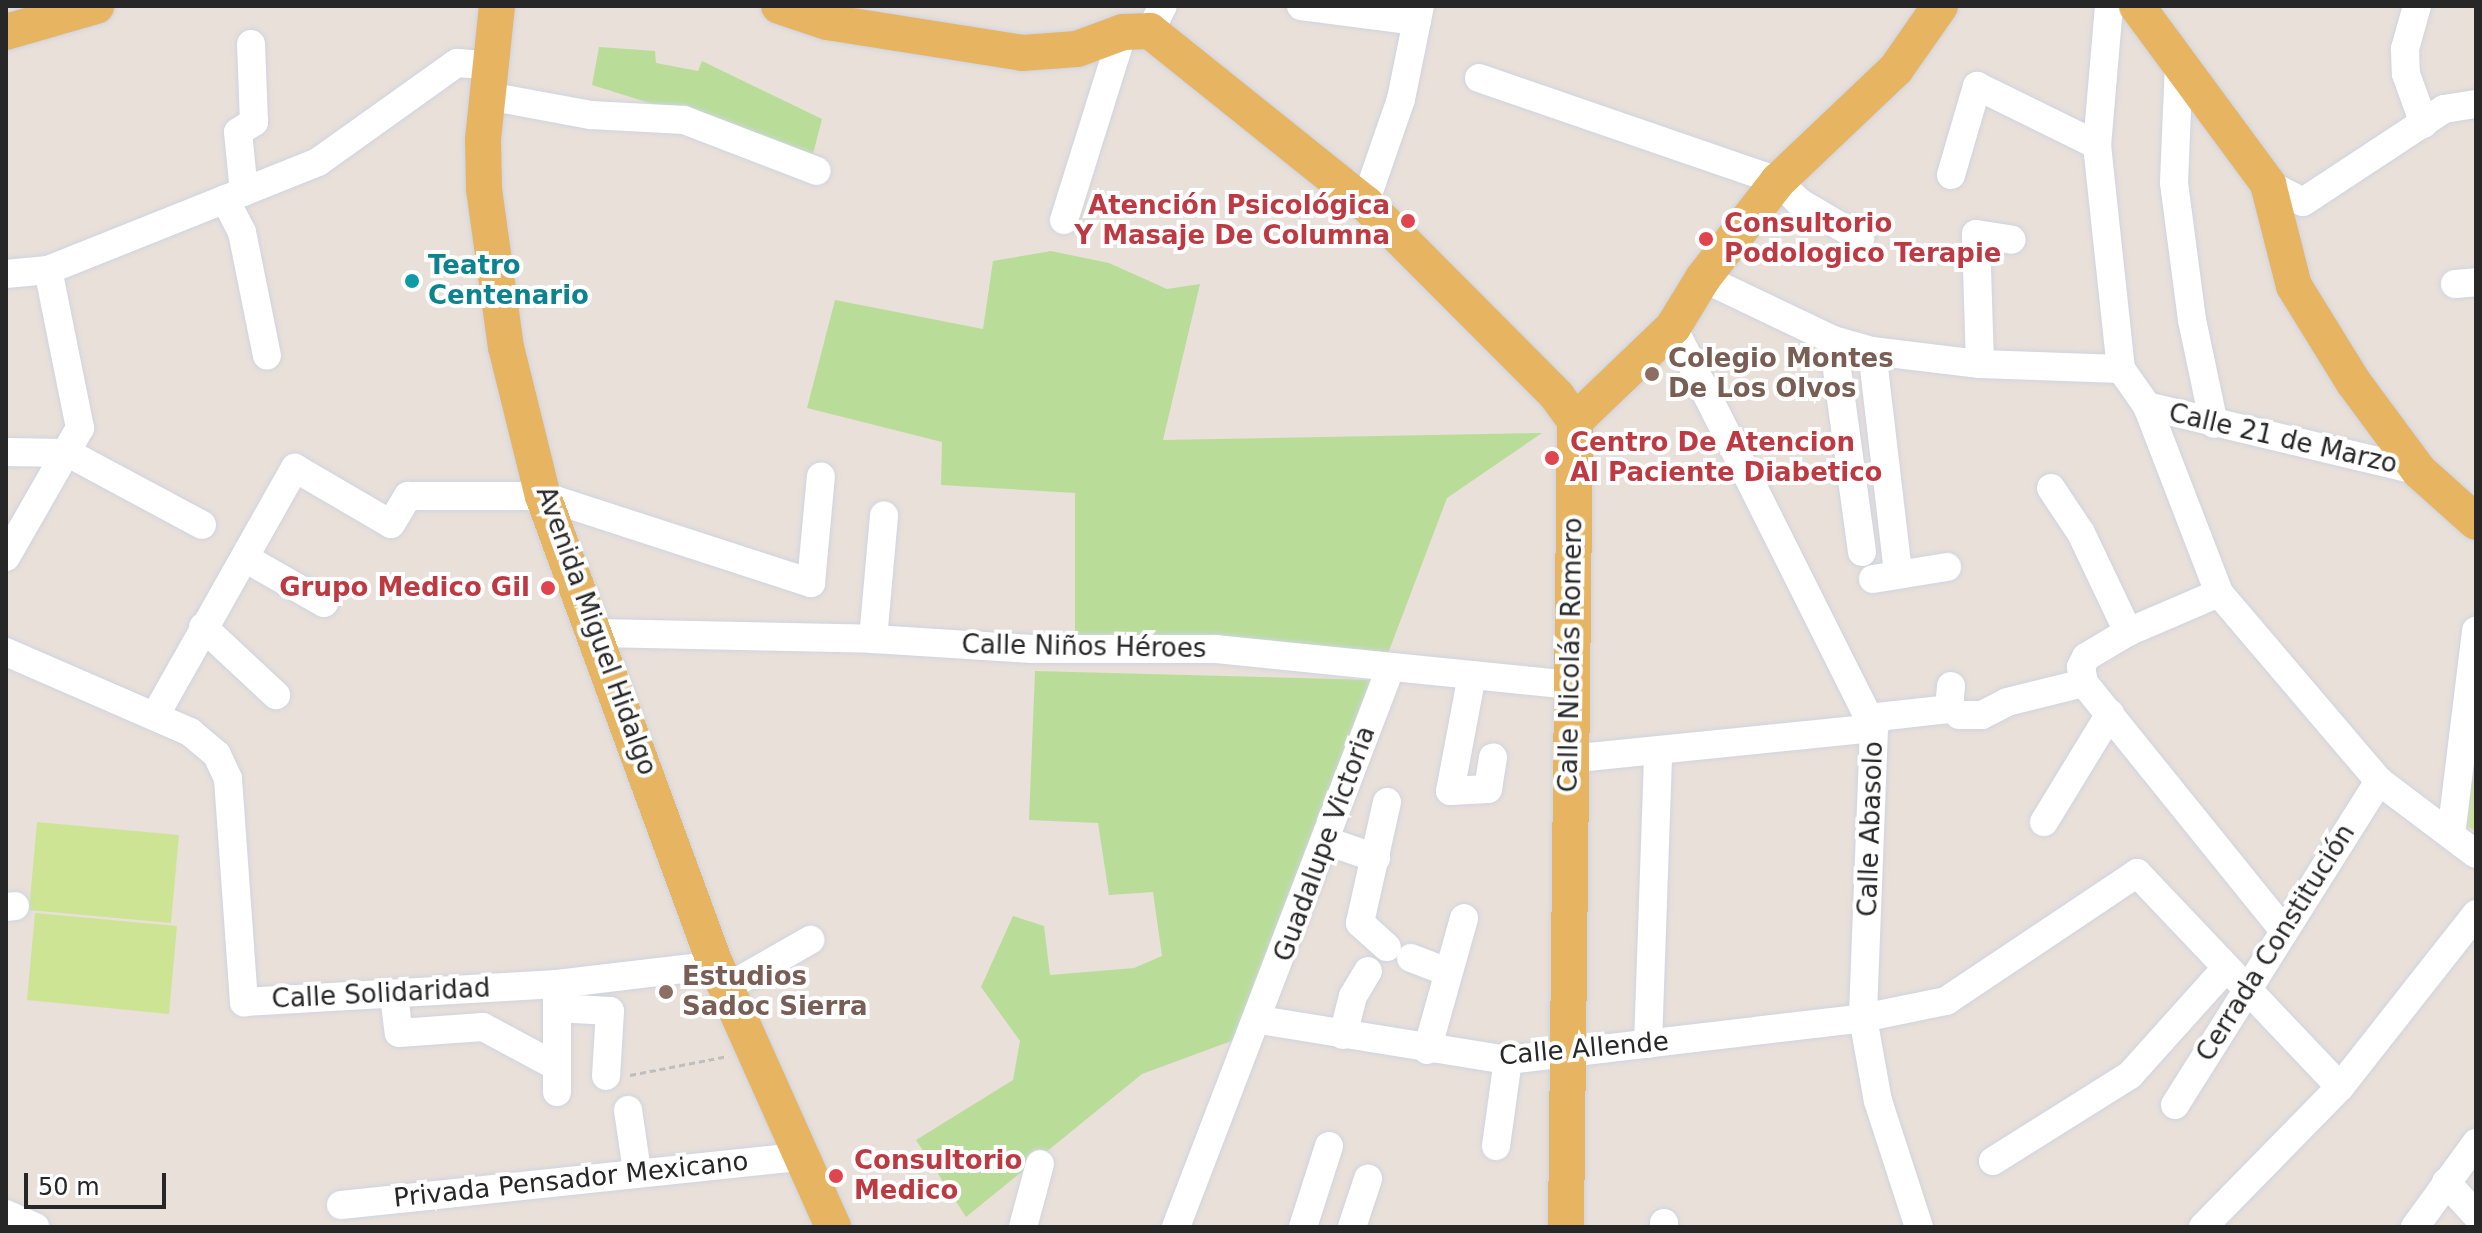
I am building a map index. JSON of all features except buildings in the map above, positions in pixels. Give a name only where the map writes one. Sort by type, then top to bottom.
[{"type":"main road","points":[[6,32],[61,11],[96,6]]},
{"type":"main road","name":"Avenida Miguel Hidalgo","points":[[497,6],[488,81],[484,189],[494,281],[543,496],[598,633],[722,976],[833,1227]]},
{"type":"main road","points":[[783,6],[1022,53],[1077,49],[1146,23],[1365,203],[1557,396],[1575,421],[1673,327],[1703,278],[1778,181],[1896,69],[1940,6]]},
{"type":"main road","points":[[2124,9],[2179,63],[2268,184],[2294,286],[2354,383],[2419,471],[2476,522]]},
{"type":"main road","name":"Calle Nicolás Romero","points":[[1566,1227],[1569,685],[1575,421]]},
{"type":"street","points":[[1301,6],[1419,14],[1401,99],[1365,203]]},
{"type":"street","points":[[2417,6],[2405,49],[2406,74],[2424,124]]},
{"type":"street","points":[[2124,9],[2097,145],[2121,369],[2147,406],[2219,593],[2292,684],[2379,781],[2476,854]]},
{"type":"street","points":[[1064,220],[1146,23]]},
{"type":"street","points":[[251,44],[254,122],[238,132],[235,196],[267,356]]},
{"type":"street","points":[[6,274],[48,270],[318,162],[457,63],[488,81],[591,115],[684,120],[817,171]]},
{"type":"street","points":[[2179,63],[2174,183],[2192,320],[2214,424]]},
{"type":"street","points":[[1479,78],[1778,181],[1799,202],[1860,238]]},
{"type":"street","points":[[1951,175],[1977,86],[2097,145]]},
{"type":"street","points":[[2268,184],[2303,202],[2444,109],[2476,104]]},
{"type":"street","points":[[1980,364],[1976,234],[2012,240]]},
{"type":"street","points":[[6,557],[80,428],[48,270]]},
{"type":"street","points":[[1703,278],[1833,340],[1872,351],[1980,364],[2121,369]]},
{"type":"street","name":"Calle Abasolo","points":[[1673,327],[1871,723],[1863,1018],[1878,1101],[1919,1227]]},
{"type":"street","points":[[1833,340],[1862,552]]},
{"type":"street","points":[[1872,351],[1885,576],[1947,567]]},
{"type":"street","name":"Calle 21 de Marzo","points":[[2147,406],[2419,471]]},
{"type":"street","points":[[6,452],[68,453],[202,525]]},
{"type":"street","points":[[155,716],[295,468],[391,524],[408,496],[543,496],[811,583],[821,476]]},
{"type":"street","points":[[2051,488],[2081,533],[2128,632]]},
{"type":"street","points":[[873,639],[884,515]]},
{"type":"street","points":[[245,558],[324,603]]},
{"type":"street","points":[[2219,593],[2128,632],[2086,657],[2081,667],[2084,683],[2282,928]]},
{"type":"street","points":[[203,627],[276,695]]},
{"type":"street","points":[[2451,835],[2476,631]]},
{"type":"street","name":"Calle Niños Héroes","points":[[598,633],[873,639],[1032,649],[1216,649],[1569,685]]},
{"type":"street","name":"Calle Solidaridad","points":[[6,652],[155,716],[206,742],[228,779],[244,1002],[394,995],[557,996],[722,976]]},
{"type":"street","name":"Guadalupe Victoria","points":[[1176,1227],[1260,1020],[1390,669]]},
{"type":"street","points":[[1472,675],[1450,791],[1488,789],[1493,757]]},
{"type":"street","points":[[1959,715],[1982,715],[2007,702],[2084,683]]},
{"type":"street","points":[[1569,759],[1658,752],[1871,723],[1949,709],[1951,686]]},
{"type":"street","points":[[2044,822],[2110,714]]},
{"type":"street","points":[[1648,1044],[1658,752]]},
{"type":"street","name":"Cerrada Constitución","points":[[2175,1105],[2282,928],[2379,781]]},
{"type":"street","points":[[1387,802],[1360,923],[1399,952],[1447,972]]},
{"type":"street","points":[[1326,841],[1376,858]]},
{"type":"street","name":"Calle Allende","points":[[1260,1020],[1427,1050],[1508,1060],[1863,1018],[1946,1001],[2137,873],[2226,968]]},
{"type":"street","points":[[2203,1227],[2340,1087],[2476,914]]},
{"type":"street","points":[[1427,1050],[1464,918]]},
{"type":"street","points":[[722,976],[810,940]]},
{"type":"street","points":[[1993,1161],[2130,1075],[2226,968],[2340,1087]]},
{"type":"street","points":[[1343,1035],[1353,996],[1368,971]]},
{"type":"street","points":[[394,995],[399,1033],[483,1027],[556,1079],[557,996],[610,1011],[606,1076]]},
{"type":"street","points":[[1496,1146],[1508,1060]]},
{"type":"street","points":[[628,1110],[637,1171]]},
{"type":"street","points":[[2415,1227],[2476,1143]]},
{"type":"street","points":[[1303,1227],[1329,1146]]},
{"type":"street","name":"Privada Pensador Mexicano","points":[[341,1205],[637,1171],[801,1157]]},
{"type":"street","points":[[1023,1227],[1040,1164]]},
{"type":"street","points":[[1352,1227],[1368,1179]]},
{"type":"street","points":[[2446,1182],[2476,1215]]},
{"type":"street","points":[[6,1214],[35,1227]]},
{"type":"path","points":[[606,1076],[652,1074],[728,1056]]},
{"type":"green space","points":[[599,47],[655,51],[656,63],[698,71],[702,61],[822,119],[813,154],[592,85]]},
{"type":"green space","points":[[1051,251],[1109,263],[1167,289],[1200,284],[1163,440],[1542,433],[1447,498],[1387,656],[1075,640],[1075,493],[941,485],[942,442],[807,408],[835,300],[983,329],[993,261]]},
{"type":"green space","points":[[1035,671],[1375,680],[1245,1036],[1142,1074],[966,1217],[916,1140],[1013,1080],[1020,1041],[981,987],[1013,916],[1044,926],[1050,975],[1134,968],[1162,956],[1153,892],[1109,895],[1098,823],[1029,820]]},
{"type":"green space","points":[[2476,772],[2476,831],[2459,822]]},
{"type":"green space","points":[[37,822],[179,835],[171,923],[29,910]]},
{"type":"green space","points":[[35,913],[177,926],[169,1014],[27,1000]]},
{"type":"place","name":"Atención Psicológica Y Masaje De Columna","points":[[1408,221]]},
{"type":"place","name":"Consultorio Podologico Terapie","points":[[1706,239]]},
{"type":"place","name":"Teatro Centenario","points":[[412,281]]},
{"type":"place","name":"Colegio Montes De Los Olvos","points":[[1652,374]]},
{"type":"place","name":"Centro De Atencion Al Paciente Diabetico","points":[[1552,458]]},
{"type":"place","name":"Grupo Medico Gil","points":[[548,588]]},
{"type":"place","name":"Estudios Sadoc Sierra","points":[[666,992]]},
{"type":"place","name":"Consultorio Medico","points":[[836,1176]]}]
